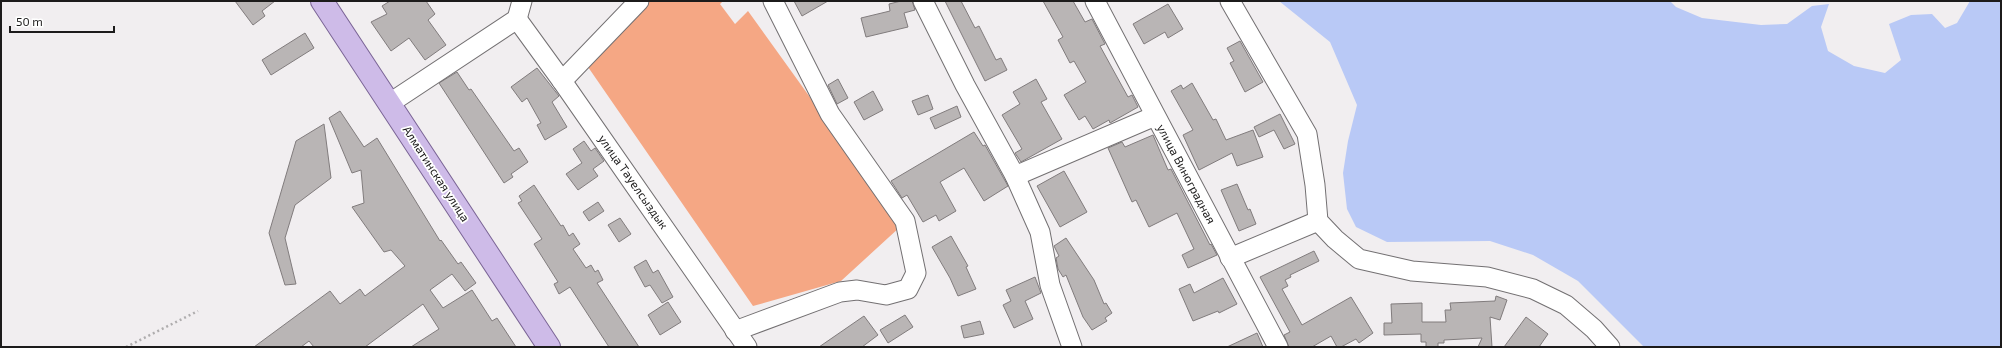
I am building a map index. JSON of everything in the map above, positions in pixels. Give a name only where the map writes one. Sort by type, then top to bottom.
[{"type":"main road","name":"Алматинская улица","points":[[322,1],[549,347]]},
{"type":"street","points":[[390,103],[517,19],[522,1]]},
{"type":"street","points":[[562,81],[639,1]]},
{"type":"street","points":[[735,331],[840,292],[857,290],[886,295],[908,289],[916,273],[905,221],[830,114],[774,1]]},
{"type":"street","points":[[923,1],[965,85],[1015,176],[1040,232],[1050,285],[1072,347]]},
{"type":"street","name":"улица Виноградная","points":[[1095,1],[1154,116],[1278,347]]},
{"type":"street","points":[[1230,1],[1307,134],[1315,185],[1318,221],[1335,239],[1359,259],[1412,270],[1487,277],[1533,289],[1566,305],[1594,329],[1610,347]]},
{"type":"street","name":"улица Тауелсыздык","points":[[517,19],[562,81],[747,347]]},
{"type":"street","points":[[1015,176],[1154,116]]},
{"type":"street","points":[[1230,258],[1318,221]]},
{"type":"path","points":[[126,347],[198,312]]},
{"type":"shaded area","points":[[647,1],[723,1],[720,4],[735,24],[748,11],[845,146],[900,227],[841,281],[753,306],[588,67]]},
{"type":"water","points":[[1279,1],[1670,1],[1676,7],[1702,18],[1761,25],[1787,24],[1812,6],[1829,4],[1821,27],[1828,51],[1854,66],[1885,73],[1901,60],[1889,24],[1911,15],[1932,14],[1945,28],[1957,23],[1970,1],[2001,1],[2001,347],[1644,347],[1578,281],[1533,255],[1490,241],[1387,242],[1356,227],[1347,209],[1343,173],[1348,141],[1357,105],[1330,42]]},
{"type":"building","points":[[235,1],[275,1],[262,11],[265,16],[253,25]]},
{"type":"building","points":[[390,1],[426,1],[435,14],[428,20],[446,45],[425,60],[409,38],[391,51],[371,22],[387,14],[382,6]]},
{"type":"building","points":[[794,1],[828,1],[802,16]]},
{"type":"building","points":[[901,1],[912,1],[915,10],[904,13],[908,27],[866,37],[861,18],[890,11],[889,4]]},
{"type":"building","points":[[945,1],[961,1],[975,28],[979,26],[996,60],[1001,58],[1007,70],[985,81]]},
{"type":"building","points":[[1043,1],[1073,1],[1085,22],[1092,19],[1105,44],[1100,46],[1128,97],[1132,95],[1138,107],[1110,123],[1109,120],[1093,129],[1085,116],[1079,120],[1064,95],[1086,82],[1074,61],[1070,63],[1058,40],[1063,37]]},
{"type":"building","points":[[1168,4],[1183,29],[1168,38],[1165,32],[1144,44],[1133,24]]},
{"type":"building","points":[[305,33],[314,48],[271,75],[262,60]]},
{"type":"building","points":[[1240,41],[1263,82],[1245,92],[1230,63],[1234,61],[1227,48]]},
{"type":"building","points":[[537,68],[559,96],[552,102],[567,127],[545,140],[537,125],[541,123],[527,98],[522,102],[511,87]]},
{"type":"building","points":[[457,72],[469,90],[471,89],[514,151],[519,148],[528,162],[511,174],[513,177],[504,183],[439,83]]},
{"type":"building","points":[[838,79],[848,98],[837,104],[828,85]]},
{"type":"building","points":[[1036,79],[1047,99],[1041,102],[1062,139],[1021,162],[1015,153],[1022,149],[1002,115],[1020,104],[1013,92]]},
{"type":"building","points":[[1192,83],[1213,120],[1216,119],[1226,140],[1253,130],[1263,157],[1237,166],[1232,153],[1199,170],[1183,135],[1193,130],[1171,91],[1181,85],[1183,89]]},
{"type":"building","points":[[873,91],[883,110],[864,120],[854,102]]},
{"type":"building","points":[[928,95],[933,109],[918,115],[912,101]]},
{"type":"building","points":[[957,106],[961,117],[935,129],[930,118]]},
{"type":"building","points":[[340,111],[364,147],[377,138],[440,241],[441,240],[458,264],[461,262],[476,283],[465,291],[452,274],[430,290],[443,308],[472,290],[492,321],[497,318],[516,347],[411,347],[439,329],[423,304],[365,347],[314,347],[309,341],[301,347],[254,347],[330,291],[340,304],[360,289],[365,296],[405,266],[391,250],[384,252],[352,207],[364,203],[361,170],[352,173],[329,118]]},
{"type":"building","points":[[1280,114],[1295,144],[1284,149],[1274,130],[1259,137],[1254,127]]},
{"type":"building","points":[[324,124],[331,178],[295,205],[285,238],[296,284],[285,285],[269,233],[296,141]]},
{"type":"building","points":[[974,132],[983,146],[985,145],[1008,186],[984,201],[964,168],[940,182],[956,211],[939,221],[936,215],[923,222],[907,195],[902,198],[891,181]]},
{"type":"building","points":[[1153,135],[1168,170],[1171,169],[1210,245],[1211,244],[1217,255],[1188,268],[1182,255],[1194,249],[1177,213],[1149,227],[1136,200],[1132,202],[1108,148],[1122,142],[1125,147]]},
{"type":"building","points":[[584,141],[591,151],[595,148],[604,161],[593,169],[598,176],[578,190],[566,174],[582,163],[573,149]]},
{"type":"building","points":[[1064,171],[1087,212],[1060,227],[1037,186]]},
{"type":"building","points":[[1237,184],[1248,210],[1250,209],[1256,224],[1239,231],[1221,190]]},
{"type":"building","points":[[534,185],[561,226],[563,225],[569,236],[573,233],[580,244],[573,249],[586,268],[591,265],[595,272],[598,270],[603,280],[597,283],[639,347],[609,347],[570,287],[559,294],[554,284],[558,282],[534,244],[542,239],[518,203],[522,201],[519,196]]},
{"type":"building","points":[[598,202],[604,211],[589,221],[583,212]]},
{"type":"building","points":[[620,218],[631,234],[619,242],[608,225]]},
{"type":"building","points":[[951,236],[968,266],[966,267],[976,289],[958,296],[950,278],[932,247]]},
{"type":"building","points":[[1066,238],[1094,280],[1104,304],[1106,303],[1112,313],[1105,318],[1107,321],[1092,330],[1083,317],[1066,275],[1063,277],[1058,269],[1056,258],[1059,256],[1054,246]]},
{"type":"building","points":[[1314,251],[1319,261],[1290,275],[1291,277],[1285,280],[1288,286],[1282,289],[1302,325],[1351,297],[1373,333],[1359,343],[1356,339],[1341,347],[1337,347],[1331,336],[1312,347],[1289,347],[1284,335],[1290,332],[1260,277]]},
{"type":"building","points":[[646,260],[653,273],[658,270],[673,297],[662,303],[650,285],[645,287],[634,267]]},
{"type":"building","points":[[1035,277],[1041,293],[1025,301],[1033,319],[1014,328],[1003,305],[1011,301],[1006,290]]},
{"type":"building","points":[[1223,278],[1237,304],[1219,313],[1218,311],[1193,321],[1179,289],[1190,284],[1194,293]]},
{"type":"building","points":[[1496,296],[1507,300],[1500,320],[1490,317],[1492,347],[1478,347],[1482,338],[1444,340],[1444,343],[1438,343],[1438,347],[1426,347],[1426,342],[1421,342],[1421,334],[1384,335],[1384,323],[1392,323],[1391,304],[1422,303],[1422,322],[1446,322],[1445,310],[1451,310],[1450,303],[1495,301]]},
{"type":"building","points":[[668,302],[681,322],[660,335],[648,315]]},
{"type":"building","points":[[905,315],[913,327],[888,343],[880,330]]},
{"type":"building","points":[[864,316],[878,335],[862,347],[819,347]]},
{"type":"building","points":[[1526,317],[1548,334],[1539,347],[1504,347]]},
{"type":"building","points":[[980,321],[984,334],[964,338],[961,326]]},
{"type":"building","points":[[1257,333],[1263,347],[1227,347]]}]
